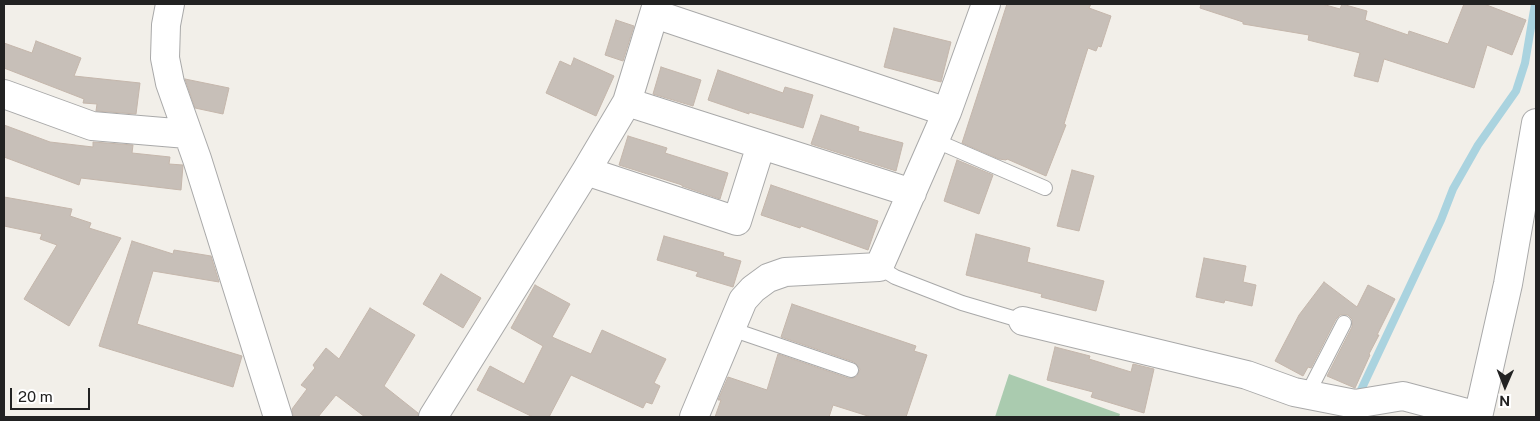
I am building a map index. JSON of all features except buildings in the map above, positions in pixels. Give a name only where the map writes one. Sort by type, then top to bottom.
[{"type":"street","points":[[170,4],[166,25],[165,58],[170,82],[278,417]]},
{"type":"street","points":[[694,417],[743,300],[753,290],[768,278],[785,272],[879,267],[947,112],[982,5]]},
{"type":"street","points":[[433,417],[586,171],[626,102],[656,9],[947,112]]},
{"type":"street","points":[[4,94],[92,126],[188,134]]},
{"type":"street","points":[[626,102],[912,193]]},
{"type":"street","points":[[1023,321],[1247,375],[1307,395],[1355,404],[1403,396],[1478,417],[1508,284],[1536,124]]},
{"type":"street","points":[[586,171],[737,221],[761,146]]},
{"type":"lane","points":[[934,140],[1045,188]]},
{"type":"lane","points":[[879,267],[895,277],[962,303],[1023,321]]},
{"type":"lane","points":[[1307,395],[1344,323]]},
{"type":"lane","points":[[731,329],[851,370]]},
{"type":"green space","points":[[1009,374],[1120,414],[1119,417],[995,417]]},
{"type":"waterway","points":[[1361,390],[1441,220],[1453,189],[1478,145],[1516,91],[1525,63],[1535,4]]}]
